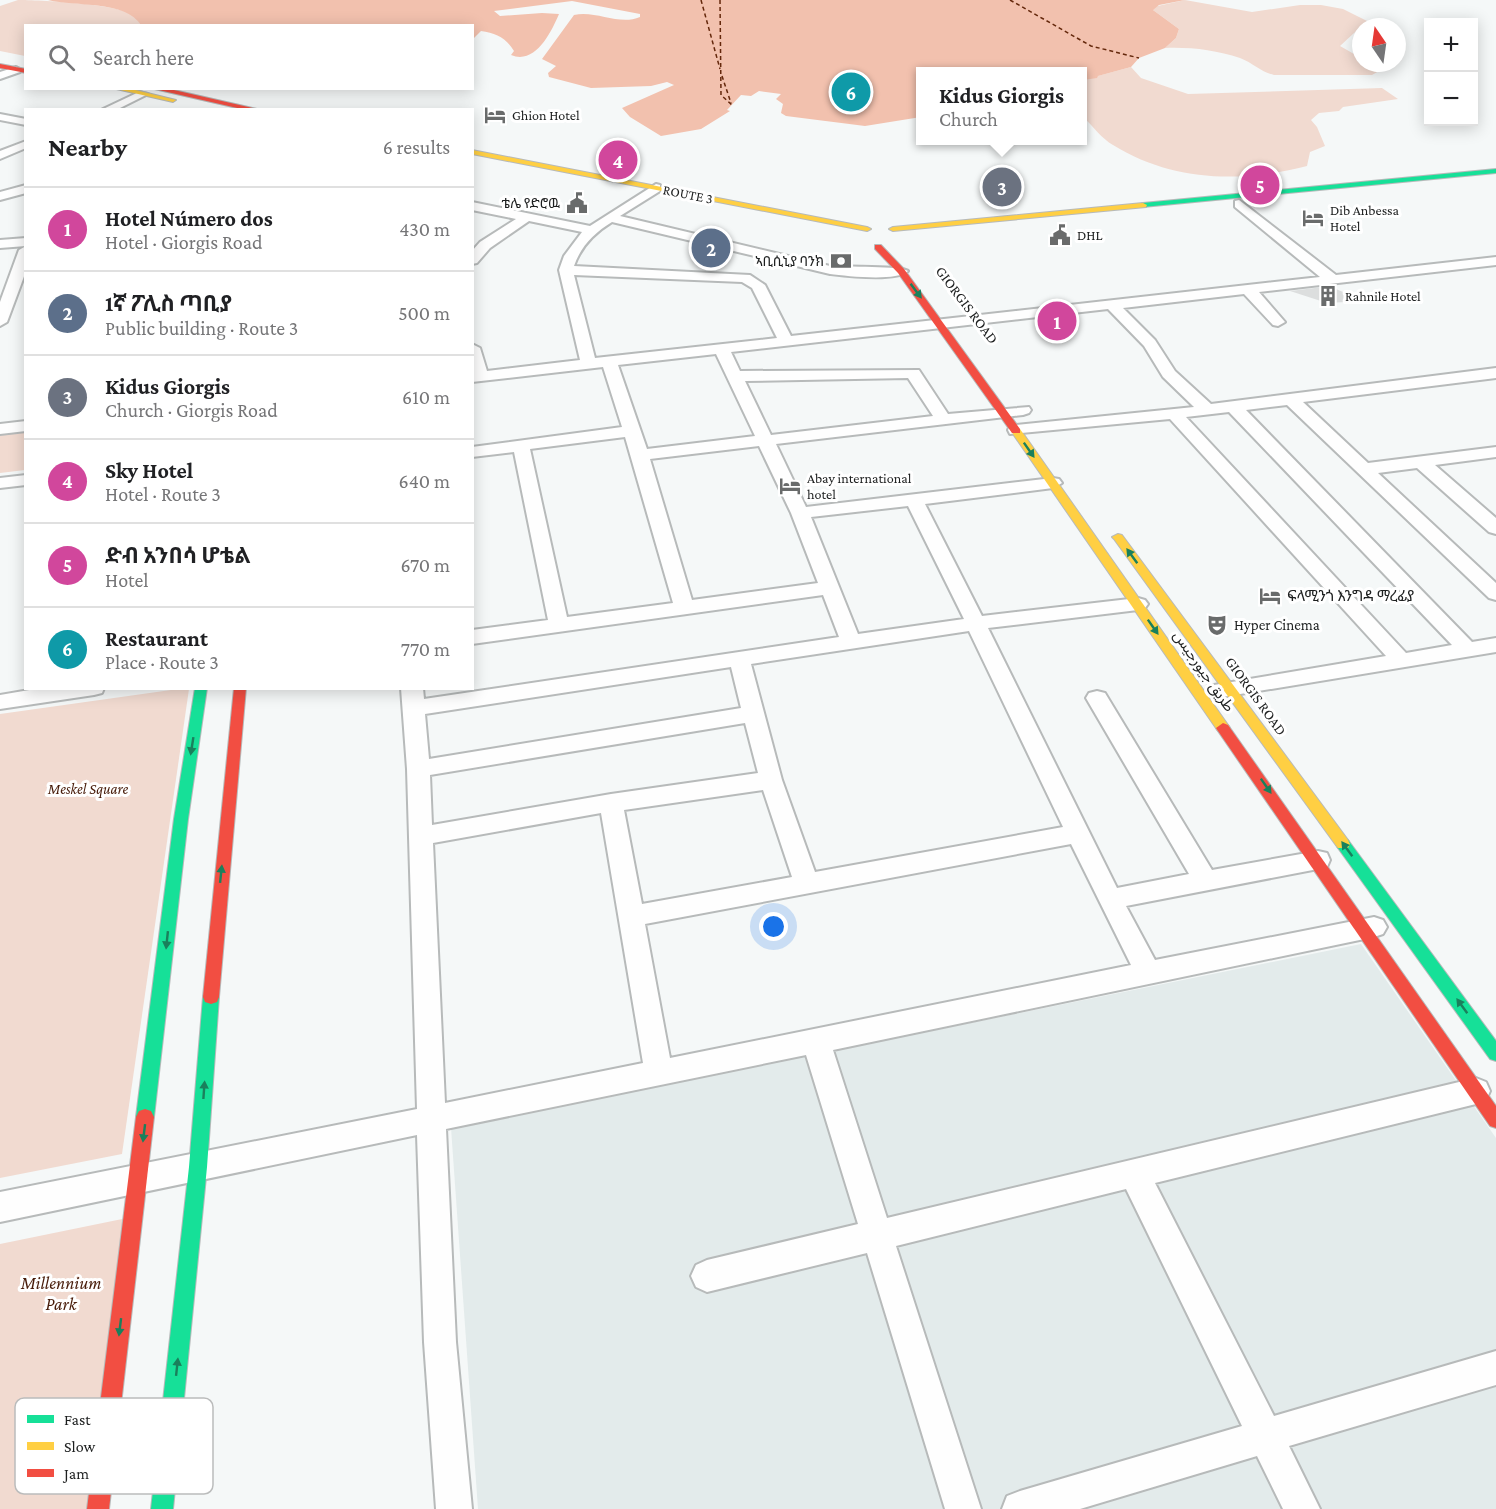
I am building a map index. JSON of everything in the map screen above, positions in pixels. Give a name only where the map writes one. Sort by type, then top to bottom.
[{"type":"main road","points":[[148,91],[218,107]]},
{"type":"main road","name":"ROUTE 3","points":[[474,152],[865,235]]},
{"type":"main road","points":[[474,161],[652,191]]},
{"type":"main road","points":[[1219,202],[1239,204],[1275,197],[1496,171]]},
{"type":"main road","points":[[865,235],[893,229],[1004,224],[1219,202],[1496,178]]},
{"type":"main road","points":[[865,235],[878,247],[1004,224]]},
{"type":"main road","points":[[893,229],[906,235],[902,243]]},
{"type":"main road","name":"طريق جيورجيس","points":[[878,247],[901,271],[1016,430],[1318,860],[1496,1120]]},
{"type":"main road","name":"GIORGIS ROAD","points":[[949,306],[966,328]]},
{"type":"main road","points":[[1019,405],[1040,432]]},
{"type":"main road","name":"GIORGIS ROAD","points":[[1113,530],[1496,1054]]},
{"type":"main road","points":[[111,1398],[170,909],[201,690]]},
{"type":"main road","points":[[174,1398],[198,1167],[213,900],[240,690]]},
{"type":"main road","points":[[170,909],[189,905]]},
{"type":"main road","points":[[98,1509],[100,1494]]},
{"type":"main road","points":[[162,1509],[164,1494]]},
{"type":"street","points":[[110,108],[148,91]]},
{"type":"street","points":[[0,117],[24,122]]},
{"type":"street","points":[[0,157],[24,145]]},
{"type":"street","points":[[0,157],[17,162]]},
{"type":"street","points":[[0,196],[24,190]]},
{"type":"street","points":[[589,365],[566,270],[569,256],[592,230],[652,191]]},
{"type":"street","points":[[1239,204],[1332,279]]},
{"type":"street","points":[[474,206],[592,230]]},
{"type":"street","points":[[474,258],[485,245],[527,217]]},
{"type":"street","points":[[613,218],[830,270],[866,273],[901,271]]},
{"type":"street","points":[[0,244],[24,242]]},
{"type":"street","points":[[0,322],[7,288],[24,254]]},
{"type":"street","points":[[474,356],[477,377],[941,326],[966,328],[1112,305],[1496,261]]},
{"type":"street","points":[[566,270],[745,278],[758,285],[787,343]]},
{"type":"street","points":[[1247,289],[1265,305],[1278,322]]},
{"type":"street","points":[[1112,305],[1150,343],[1169,374],[1206,409]]},
{"type":"street","points":[[722,350],[800,513],[851,641]]},
{"type":"street","points":[[609,362],[640,455],[684,606]]},
{"type":"street","points":[[735,376],[913,373],[944,420]]},
{"type":"street","points":[[1016,430],[1040,432],[1232,405],[1496,373]]},
{"type":"street","points":[[1289,398],[1496,594]]},
{"type":"street","points":[[640,455],[1003,413],[1019,405]]},
{"type":"street","points":[[1232,405],[1468,650]]},
{"type":"street","points":[[1174,414],[1402,661]]},
{"type":"street","points":[[0,429],[24,426]]},
{"type":"street","points":[[474,452],[631,431]]},
{"type":"street","points":[[521,445],[559,625]]},
{"type":"street","points":[[1366,469],[1489,453],[1496,465]]},
{"type":"street","points":[[1421,462],[1496,528]]},
{"type":"street","points":[[0,483],[24,480]]},
{"type":"street","points":[[800,513],[1053,483]]},
{"type":"street","points":[[914,500],[977,623],[1076,834],[1148,973]]},
{"type":"street","points":[[474,637],[684,606],[829,588]]},
{"type":"street","points":[[454,1509],[440,1342],[418,769],[413,698],[739,658],[977,623],[1138,604]]},
{"type":"street","points":[[1201,694],[1496,645]]},
{"type":"street","points":[[739,658],[771,780],[806,882]]},
{"type":"street","points":[[0,702],[81,690]]},
{"type":"street","points":[[1097,698],[1206,881]]},
{"type":"street","points":[[418,769],[754,714]]},
{"type":"street","points":[[420,836],[611,803],[771,780]]},
{"type":"street","points":[[611,803],[633,916],[659,1072]]},
{"type":"street","points":[[633,916],[806,882],[1076,834]]},
{"type":"street","points":[[1109,899],[1318,860]]},
{"type":"street","points":[[0,1207],[1400,922]]},
{"type":"street","points":[[816,1041],[963,1509]]},
{"type":"street","points":[[707,1276],[1476,1091]]},
{"type":"street","points":[[1134,1173],[1302,1509]]},
{"type":"street","points":[[1020,1509],[1496,1368]]},
{"type":"shaded area","points":[[48,0],[1185,0],[1159,5],[1153,10],[1179,29],[1176,38],[1165,48],[1139,58],[1131,67],[1097,78],[1087,79],[1087,67],[916,67],[916,118],[865,126],[786,116],[781,113],[783,104],[776,99],[781,94],[759,91],[751,96],[741,95],[727,110],[730,111],[701,129],[661,136],[630,117],[622,108],[674,85],[667,82],[651,86],[591,88],[549,77],[548,73],[556,66],[542,59],[574,15],[591,14],[624,20],[640,17],[640,14],[572,1],[494,11],[500,16],[559,14],[552,30],[541,45],[528,55],[520,57],[511,55],[514,51],[511,46],[496,35],[481,31],[474,38],[474,24],[140,24],[134,17],[112,8]]},
{"type":"shaded area","points":[[1361,944],[1496,1138],[1496,1509],[478,1509],[451,1128]]},
{"type":"green space","points":[[18,0],[78,3],[125,11],[133,15],[140,24],[24,24],[24,56],[0,51],[0,6]]},
{"type":"green space","points":[[1185,0],[1252,12],[1300,5],[1321,5],[1343,9],[1361,18],[1352,18],[1352,35],[1340,46],[1352,53],[1352,72],[1377,72],[1372,75],[1274,75],[1240,58],[1222,53],[1165,48],[1176,38],[1179,29],[1153,10],[1153,7]]},
{"type":"green space","points":[[1131,67],[1141,78],[1188,94],[1382,88],[1398,99],[1319,113],[1311,120],[1317,127],[1325,146],[1310,152],[1307,166],[1257,175],[1208,176],[1159,166],[1136,157],[1101,136],[1087,121],[1087,79]]},
{"type":"green space","points":[[24,431],[24,470],[0,473],[0,434]]},
{"type":"green space","name":"Meskel Square","points":[[171,690],[189,690],[122,1154],[0,1178],[0,714]]},
{"type":"green space","name":"Millennium Park","points":[[132,1217],[108,1398],[15,1398],[15,1494],[96,1494],[94,1509],[0,1509],[0,1244]]},
{"type":"building","name":"Rahnile Hotel","points":[[1323,287],[1336,289],[1364,301],[1327,303],[1290,291]]},
{"type":"ferry route","points":[[701,0],[720,69]]},
{"type":"ferry route","points":[[720,0],[721,95],[732,105]]},
{"type":"ferry route","points":[[1010,0],[1091,46],[1139,58]]},
{"type":"ferry route","points":[[722,76],[731,103]]},
{"type":"traffic: fast","points":[[1143,205],[1496,171]]},
{"type":"traffic: fast","points":[[145,1117],[181,819],[201,690]]},
{"type":"traffic: fast","points":[[1343,844],[1496,1054]]},
{"type":"traffic: fast","points":[[174,1398],[198,1167],[211,997]]},
{"type":"traffic: fast","points":[[162,1509],[164,1494]]},
{"type":"traffic: slow","points":[[125,90],[173,100]]},
{"type":"traffic: slow","points":[[474,152],[867,229]]},
{"type":"traffic: slow","points":[[893,229],[1143,205]]},
{"type":"traffic: slow","points":[[1016,431],[1223,728]]},
{"type":"traffic: slow","points":[[1118,537],[1343,844]]},
{"type":"traffic: jam","points":[[0,66],[24,71]]},
{"type":"traffic: jam","points":[[163,90],[248,108]]},
{"type":"traffic: jam","points":[[878,247],[901,271],[1016,431]]},
{"type":"traffic: jam","points":[[211,997],[240,690]]},
{"type":"traffic: jam","points":[[1223,728],[1496,1120]]},
{"type":"traffic: jam","points":[[111,1398],[145,1117]]},
{"type":"traffic: jam","points":[[98,1509],[100,1494]]},
{"type":"place","name":"Restaurant","points":[[851,92]]},
{"type":"place","name":"Ghion Hotel","points":[[495,115]]},
{"type":"place","name":"Sky Hotel","points":[[618,160]]},
{"type":"place","name":"ድብ አንበሳ ሆቴል","points":[[1260,185]]},
{"type":"place","name":"Kidus Giorgis","points":[[1002,187]]},
{"type":"place","name":"ቴሌ የድሮዉ","points":[[577,203]]},
{"type":"place","name":"Dib Anbessa Hotel","points":[[1313,218]]},
{"type":"place","name":"DHL","points":[[1060,235]]},
{"type":"place","name":"1ኛ ፖሊስ ጣቢያ","points":[[711,248]]},
{"type":"place","name":"ኣቢሲኒያ ባንክ","points":[[841,261]]},
{"type":"place","name":"Rahnile Hotel","points":[[1328,296]]},
{"type":"place","name":"Hotel Número dos","points":[[1057,321]]},
{"type":"place","name":"Abay international hotel","points":[[790,486]]},
{"type":"place","name":"ፍላሚንጎ እንግዳ ማረፊያ","points":[[1270,596]]},
{"type":"place","name":"Hyper Cinema","points":[[1217,625]]}]
